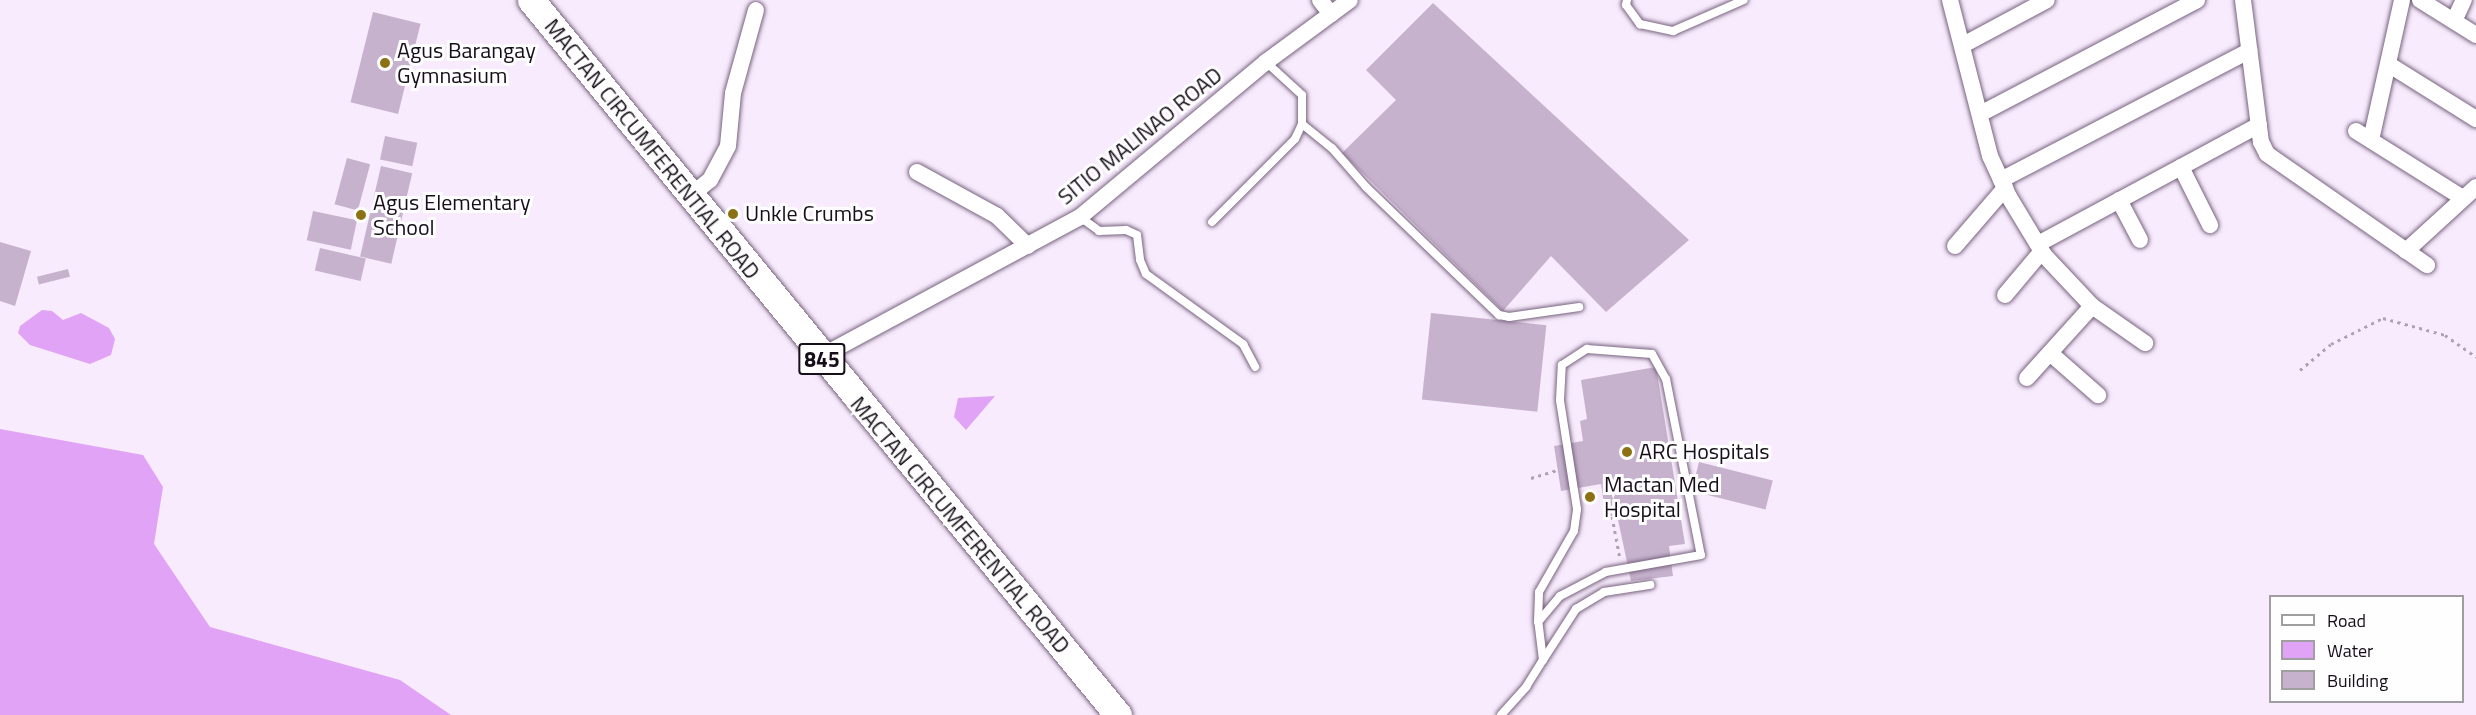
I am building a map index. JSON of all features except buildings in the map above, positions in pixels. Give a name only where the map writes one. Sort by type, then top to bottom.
[{"type":"main road","name":"MACTAN CIRCUMFERENTIAL ROAD","points":[[531,0],[820,357],[1118,715]]},
{"type":"street","points":[[1320,0],[1331,14]]},
{"type":"street","name":"SITIO MALINAO ROAD","points":[[820,357],[1080,217],[1266,62],[1350,0]]},
{"type":"street","points":[[1950,0],[1982,113],[1990,156],[2003,184],[2040,248],[2092,306],[2145,343]]},
{"type":"street","points":[[1963,45],[2047,0]]},
{"type":"street","points":[[1982,113],[2198,0]]},
{"type":"street","points":[[2243,0],[2259,125],[2267,154],[2427,265]]},
{"type":"street","points":[[2371,140],[2402,0]]},
{"type":"street","points":[[2420,0],[2476,35]]},
{"type":"street","points":[[2454,21],[2464,0]]},
{"type":"street","points":[[690,196],[710,180],[728,146],[733,93],[756,10]]},
{"type":"street","points":[[1955,246],[2003,184],[2249,51]]},
{"type":"street","points":[[2388,64],[2476,119]]},
{"type":"street","points":[[2005,295],[2040,248],[2119,200],[2259,125]]},
{"type":"street","points":[[2356,131],[2463,198]]},
{"type":"street","points":[[2181,167],[2210,225]]},
{"type":"street","points":[[918,172],[997,216],[1028,246]]},
{"type":"street","points":[[2406,251],[2476,187]]},
{"type":"street","points":[[2119,200],[2140,240]]},
{"type":"street","points":[[2027,378],[2092,306]]},
{"type":"street","points":[[2050,353],[2098,395]]},
{"type":"lane","points":[[1627,0],[1626,5],[1640,24],[1673,31],[1744,0]]},
{"type":"lane","points":[[1212,222],[1295,139],[1302,124],[1302,95],[1266,62]]},
{"type":"lane","points":[[1302,124],[1332,148],[1366,188],[1499,315],[1509,317],[1579,307]]},
{"type":"lane","points":[[1080,217],[1099,231],[1126,230],[1137,235],[1140,260],[1146,274],[1243,344],[1255,367]]},
{"type":"lane","points":[[1538,622],[1560,596],[1606,572],[1701,555],[1666,379],[1652,354],[1587,349],[1562,365],[1560,400],[1577,509],[1574,531],[1539,592],[1538,622],[1543,660]]},
{"type":"lane","points":[[1501,715],[1526,687],[1576,609],[1604,592],[1650,585]]},
{"type":"path","points":[[2300,370],[2331,344],[2383,318],[2445,335],[2476,357]]},
{"type":"path","points":[[1531,478],[1557,470]]},
{"type":"path","points":[[1612,516],[1621,560]]},
{"type":"water","points":[[42,310],[52,311],[63,320],[81,313],[109,328],[115,339],[111,355],[90,364],[30,345],[18,333],[20,326]]},
{"type":"water","points":[[995,396],[966,430],[954,417],[958,398]]},
{"type":"water","points":[[0,429],[143,455],[163,487],[154,544],[210,627],[400,680],[451,715],[0,715]]},
{"type":"place","name":"Agus Barangay Gymnasium","points":[[385,63]]},
{"type":"place","name":"Unkle Crumbs","points":[[733,214]]},
{"type":"place","name":"Agus Elementary School","points":[[361,215]]},
{"type":"place","name":"ARC Hospitals","points":[[1627,452]]},
{"type":"place","name":"Mactan Med Hospital","points":[[1590,497]]}]
